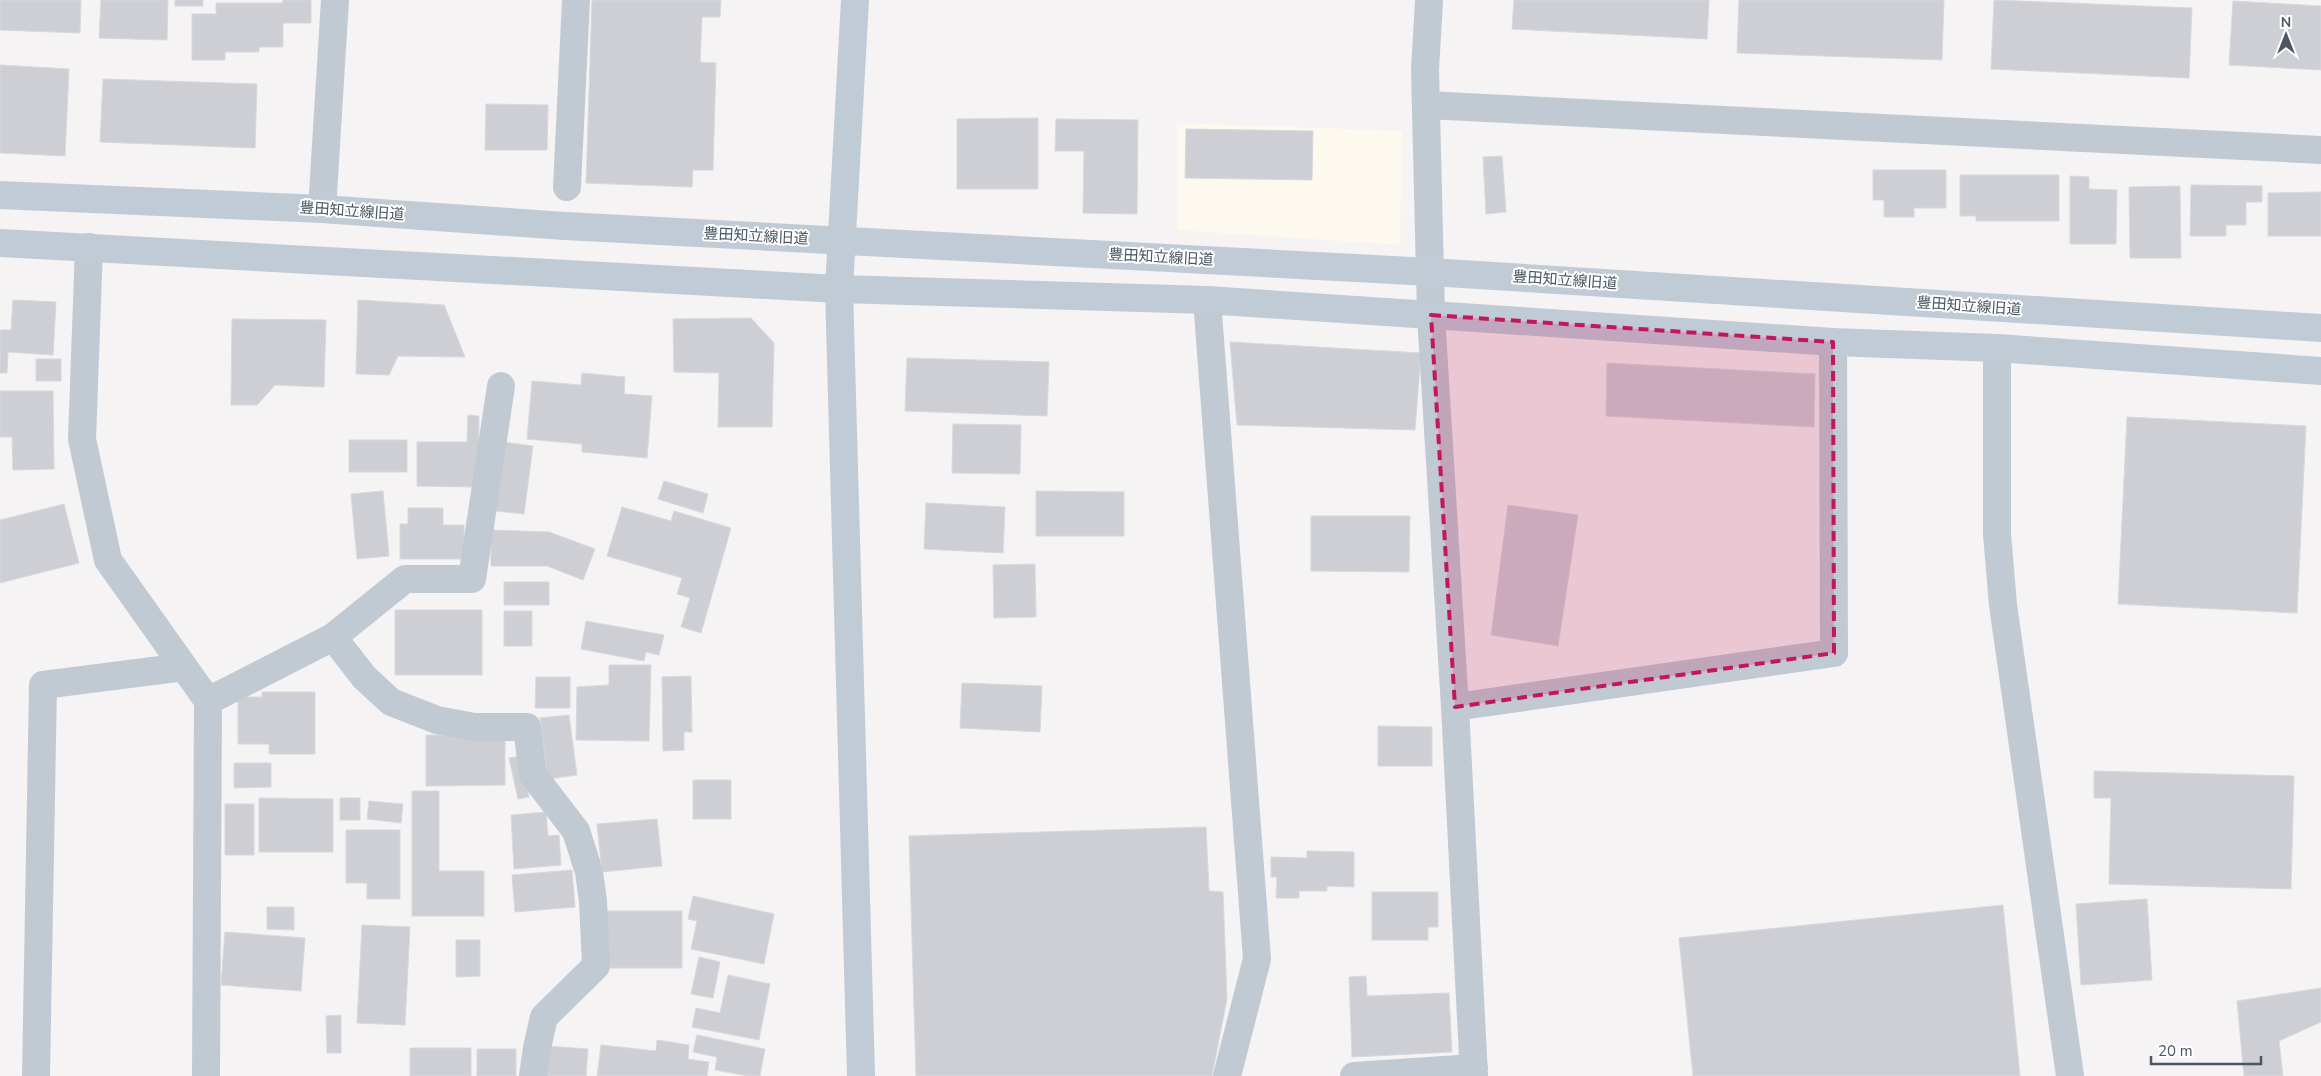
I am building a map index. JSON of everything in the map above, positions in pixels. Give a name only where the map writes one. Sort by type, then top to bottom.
[{"type":"street","points":[[322,209],[335,0]]},
{"type":"street","points":[[567,187],[576,0]]},
{"type":"street","points":[[855,0],[838,289],[861,1076]]},
{"type":"street","points":[[1354,1076],[1474,1072],[1455,707],[1431,315],[1425,70],[1428,0]]},
{"type":"street","points":[[1426,105],[2321,150]]},
{"type":"street","name":"豊田知立線旧道","points":[[0,195],[322,209],[565,226],[1430,272],[2321,328]]},
{"type":"street","points":[[0,243],[838,289],[1207,300],[1833,342],[1997,348],[2321,371]]},
{"type":"street","points":[[89,247],[82,439],[108,560],[208,700],[206,1076]]},
{"type":"street","points":[[1207,300],[1257,959],[1227,1076]]},
{"type":"street","points":[[1455,707],[1834,653],[1833,342]]},
{"type":"street","points":[[1997,348],[1997,534],[2003,605],[2070,1076]]},
{"type":"street","points":[[208,700],[333,637],[405,579],[472,578],[501,386]]},
{"type":"street","points":[[333,637],[364,677],[391,702],[447,722],[474,727],[527,727],[533,775],[576,831],[589,872],[593,901],[596,966],[544,1017],[533,1076]]},
{"type":"street","points":[[36,1076],[43,685],[184,667]]},
{"type":"highlighted area","points":[[1431,315],[1833,342],[1834,653],[1455,707]]},
{"type":"shaded area","points":[[1177,123],[1402,131],[1400,245],[1177,230]]},
{"type":"building","points":[[0,0],[81,0],[80,33],[0,30]]},
{"type":"building","points":[[101,0],[168,0],[167,40],[99,38]]},
{"type":"building","points":[[175,0],[203,0],[203,6],[175,6]]},
{"type":"building","points":[[283,0],[311,0],[311,23],[283,23],[283,47],[259,47],[259,52],[225,52],[225,60],[192,60],[192,14],[216,14],[216,3],[283,3]]},
{"type":"building","points":[[592,0],[721,0],[720,17],[702,17],[700,62],[716,63],[713,170],[693,170],[692,187],[586,183]]},
{"type":"building","points":[[1514,0],[1709,0],[1707,39],[1512,29]]},
{"type":"building","points":[[1739,0],[1944,0],[1942,60],[1737,53]]},
{"type":"building","points":[[1994,0],[2192,8],[2189,78],[1991,69]]},
{"type":"building","points":[[2233,1],[2321,6],[2321,70],[2229,65]]},
{"type":"building","points":[[0,65],[69,69],[65,156],[0,153]]},
{"type":"building","points":[[103,79],[257,84],[255,148],[100,142]]},
{"type":"building","points":[[486,104],[548,105],[547,150],[485,150]]},
{"type":"building","points":[[1038,118],[1038,189],[957,189],[957,119]]},
{"type":"building","points":[[1056,119],[1138,120],[1137,214],[1083,213],[1084,151],[1055,151]]},
{"type":"building","points":[[1186,129],[1313,131],[1312,180],[1185,178]]},
{"type":"building","points":[[1502,156],[1506,212],[1486,214],[1483,157]]},
{"type":"building","points":[[1873,170],[1946,170],[1946,208],[1914,208],[1914,217],[1884,217],[1884,200],[1873,200]]},
{"type":"building","points":[[1960,175],[2059,175],[2059,221],[1976,221],[1976,216],[1960,216]]},
{"type":"building","points":[[2070,176],[2089,177],[2089,189],[2117,190],[2116,244],[2070,244]]},
{"type":"building","points":[[2191,185],[2262,186],[2262,202],[2246,202],[2246,225],[2226,225],[2226,236],[2190,236]]},
{"type":"building","points":[[2180,186],[2181,258],[2130,258],[2129,187]]},
{"type":"building","points":[[2321,192],[2321,236],[2268,236],[2268,193]]},
{"type":"building","points":[[13,300],[56,302],[53,355],[8,352],[7,373],[0,373],[0,330],[11,330]]},
{"type":"building","points":[[358,300],[444,305],[465,357],[398,356],[389,375],[356,374]]},
{"type":"building","points":[[751,318],[774,343],[772,427],[718,427],[719,373],[674,372],[673,319]]},
{"type":"building","points":[[232,319],[326,320],[324,387],[275,385],[257,405],[231,405]]},
{"type":"building","points":[[1230,342],[1421,353],[1415,430],[1237,425]]},
{"type":"building","points":[[907,358],[1049,362],[1047,416],[905,411]]},
{"type":"building","points":[[36,359],[61,359],[61,381],[36,381]]},
{"type":"building","points":[[1607,363],[1815,374],[1814,427],[1606,416]]},
{"type":"building","points":[[582,373],[625,377],[624,394],[652,396],[647,458],[582,452],[582,444],[527,439],[532,381],[581,385]]},
{"type":"building","points":[[0,391],[53,391],[54,469],[13,470],[12,437],[0,437]]},
{"type":"building","points":[[468,415],[479,416],[478,487],[417,486],[417,442],[467,442]]},
{"type":"building","points":[[2127,417],[2306,426],[2297,613],[2118,604]]},
{"type":"building","points":[[953,424],[1021,425],[1020,474],[952,473]]},
{"type":"building","points":[[349,440],[407,440],[407,472],[349,472]]},
{"type":"building","points":[[503,442],[533,446],[524,514],[495,511]]},
{"type":"building","points":[[664,481],[708,494],[703,513],[658,499]]},
{"type":"building","points":[[383,491],[389,556],[357,559],[351,494]]},
{"type":"building","points":[[1036,491],[1124,492],[1124,536],[1036,536]]},
{"type":"building","points":[[926,503],[1005,507],[1003,553],[924,549]]},
{"type":"building","points":[[64,504],[79,563],[0,583],[0,520]]},
{"type":"building","points":[[1508,505],[1578,515],[1558,646],[1491,635]]},
{"type":"building","points":[[622,507],[671,521],[674,511],[731,528],[701,633],[681,627],[690,598],[677,594],[682,578],[607,556]]},
{"type":"building","points":[[408,508],[443,508],[443,525],[464,525],[464,559],[400,559],[400,524],[408,524]]},
{"type":"building","points":[[1311,516],[1410,516],[1409,572],[1311,571]]},
{"type":"building","points":[[491,530],[549,532],[595,549],[583,580],[547,566],[491,566]]},
{"type":"building","points":[[1035,564],[1036,617],[994,618],[993,565]]},
{"type":"building","points":[[504,582],[549,582],[549,605],[504,605]]},
{"type":"building","points":[[395,610],[482,610],[482,675],[395,675]]},
{"type":"building","points":[[504,611],[532,611],[532,646],[504,646]]},
{"type":"building","points":[[586,621],[664,635],[659,655],[646,652],[644,661],[581,649]]},
{"type":"building","points":[[609,665],[651,665],[649,741],[576,740],[577,687],[609,685]]},
{"type":"building","points":[[691,676],[692,732],[684,732],[684,750],[663,751],[662,677]]},
{"type":"building","points":[[536,677],[570,677],[570,708],[535,708]]},
{"type":"building","points":[[962,683],[1042,686],[1040,732],[960,728]]},
{"type":"building","points":[[262,692],[315,692],[315,754],[269,754],[269,744],[238,744],[238,697],[262,697]]},
{"type":"building","points":[[569,715],[577,775],[548,779],[540,718]]},
{"type":"building","points":[[1378,726],[1432,727],[1432,766],[1378,766]]},
{"type":"building","points":[[426,735],[505,735],[505,785],[426,786]]},
{"type":"building","points":[[521,756],[529,797],[518,799],[509,758]]},
{"type":"building","points":[[234,763],[271,763],[271,787],[234,788]]},
{"type":"building","points":[[2094,771],[2294,776],[2291,889],[2109,884],[2111,798],[2094,798]]},
{"type":"building","points":[[693,780],[731,780],[731,819],[693,819]]},
{"type":"building","points":[[412,791],[439,791],[439,871],[484,871],[484,916],[412,916]]},
{"type":"building","points":[[259,798],[333,799],[333,852],[259,852]]},
{"type":"building","points":[[340,798],[360,798],[360,820],[340,820]]},
{"type":"building","points":[[369,801],[403,804],[401,823],[367,819]]},
{"type":"building","points":[[225,804],[254,804],[254,855],[225,855]]},
{"type":"building","points":[[546,812],[548,836],[559,835],[561,865],[514,869],[511,815]]},
{"type":"building","points":[[657,819],[662,866],[602,872],[597,824]]},
{"type":"building","points":[[1206,827],[1209,891],[1223,892],[1227,999],[1212,1076],[916,1076],[909,836]]},
{"type":"building","points":[[346,830],[400,830],[400,899],[367,899],[367,883],[346,883]]},
{"type":"building","points":[[1307,851],[1354,852],[1354,887],[1327,886],[1327,891],[1299,891],[1299,898],[1276,898],[1277,877],[1271,877],[1271,857],[1307,858]]},
{"type":"building","points":[[572,870],[575,907],[515,912],[512,875]]},
{"type":"building","points":[[1372,892],[1438,892],[1438,927],[1428,927],[1428,940],[1372,940]]},
{"type":"building","points":[[693,896],[774,914],[764,964],[691,949],[697,921],[688,919]]},
{"type":"building","points":[[2147,899],[2152,980],[2081,985],[2076,904]]},
{"type":"building","points":[[2003,905],[2020,1076],[1693,1076],[1679,938]]},
{"type":"building","points":[[267,907],[294,907],[294,930],[267,929]]},
{"type":"building","points":[[604,911],[682,911],[682,968],[603,968]]},
{"type":"building","points":[[362,925],[410,927],[405,1025],[357,1023]]},
{"type":"building","points":[[225,932],[305,938],[301,991],[221,985]]},
{"type":"building","points":[[456,940],[480,940],[480,976],[456,977]]},
{"type":"building","points":[[699,957],[720,962],[713,998],[691,994]]},
{"type":"building","points":[[728,975],[770,984],[759,1040],[692,1027],[696,1008],[720,1013]]},
{"type":"building","points":[[1366,976],[1367,996],[1449,993],[1452,1052],[1352,1057],[1349,977]]},
{"type":"building","points":[[2321,988],[2321,1022],[2279,1041],[2283,1076],[2244,1076],[2237,1001]]},
{"type":"building","points":[[341,1015],[341,1053],[327,1053],[326,1016]]},
{"type":"building","points":[[697,1035],[765,1049],[760,1076],[748,1076],[715,1070],[717,1057],[693,1052]]},
{"type":"building","points":[[657,1040],[689,1045],[688,1059],[709,1062],[707,1076],[597,1076],[601,1045],[656,1051]]},
{"type":"building","points":[[547,1046],[588,1049],[586,1076],[545,1076]]},
{"type":"building","points":[[410,1048],[471,1048],[471,1076],[410,1076]]},
{"type":"building","points":[[477,1049],[516,1049],[516,1076],[477,1076]]}]
